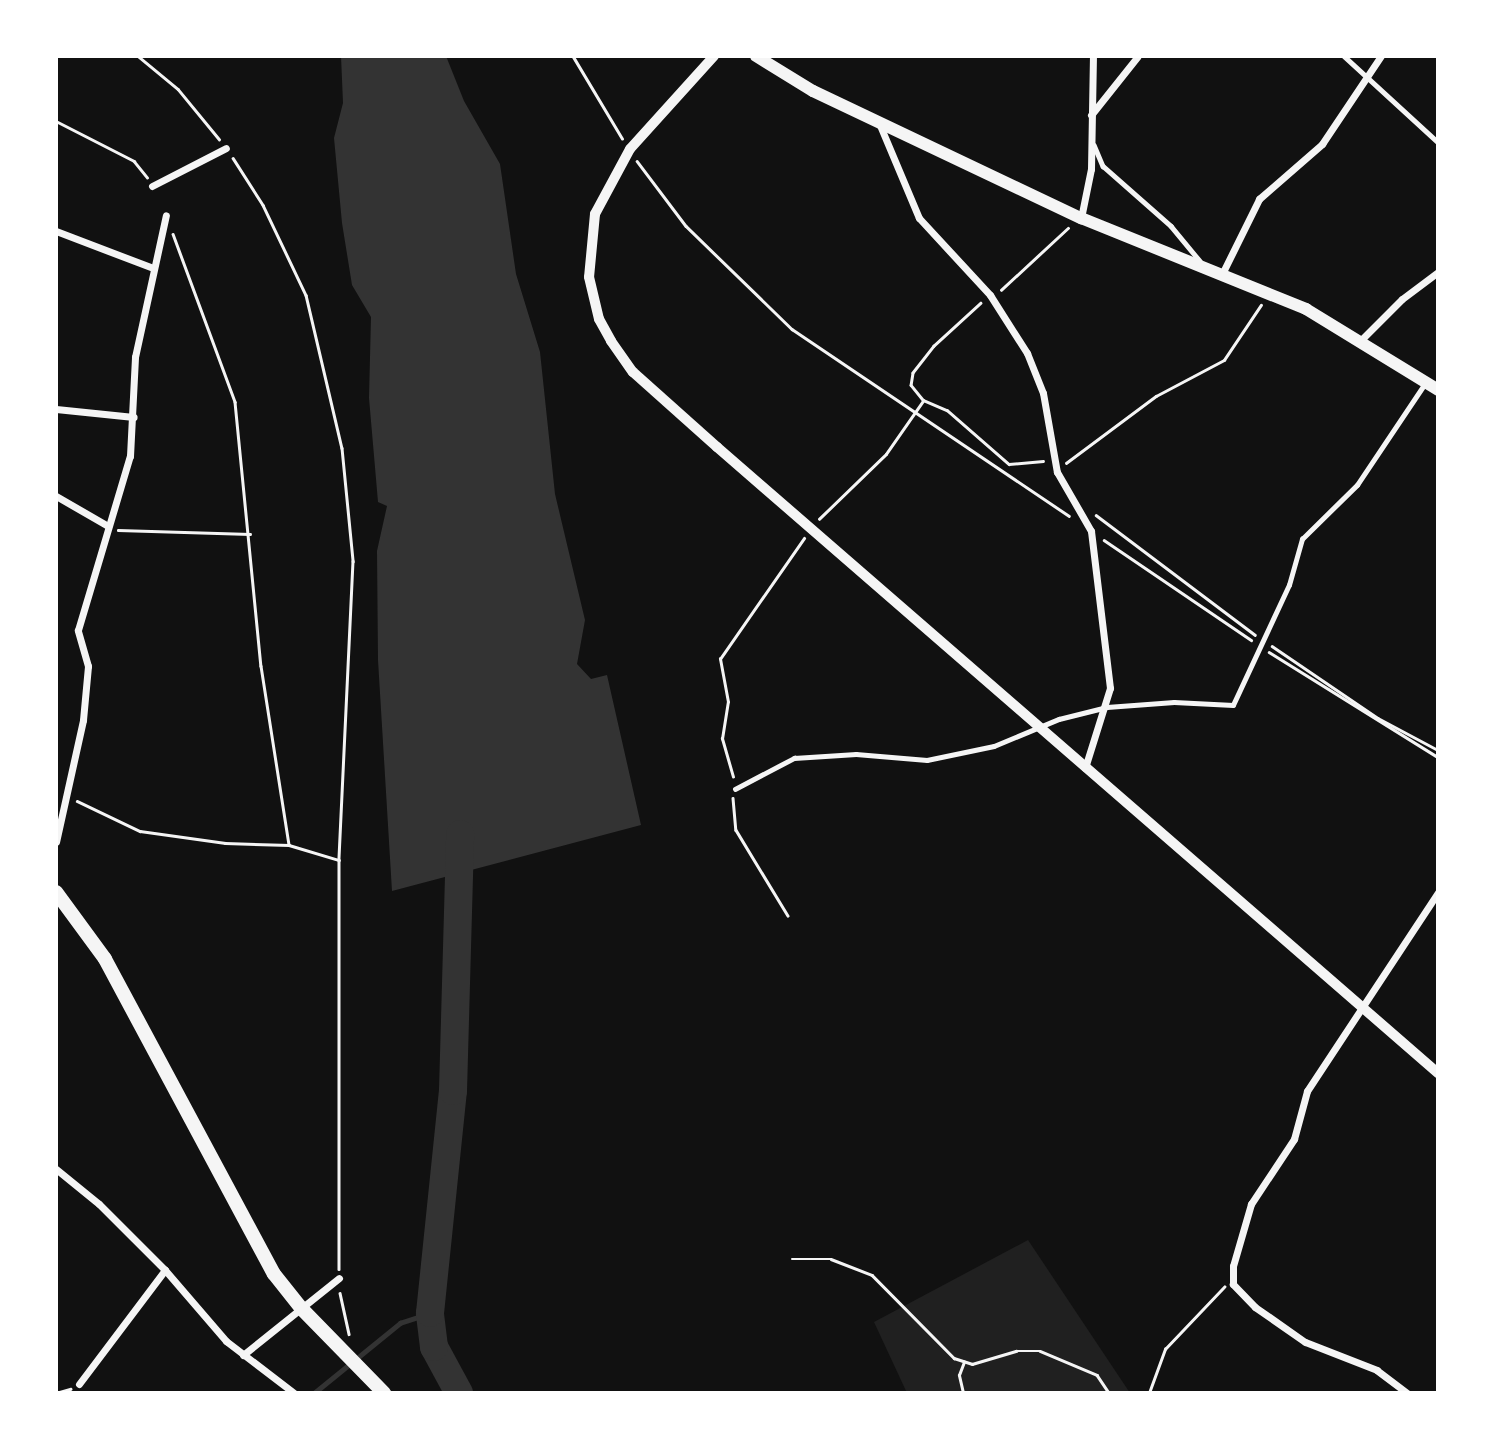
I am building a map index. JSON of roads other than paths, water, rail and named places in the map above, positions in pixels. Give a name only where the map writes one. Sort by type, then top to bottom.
[{"type":"highway","points":[[56,892],[105,959],[274,1274],[301,1308],[384,1393]]},
{"type":"main road","points":[[756,56],[813,90],[1080,217],[1267,293],[1360,341],[1438,390]]},
{"type":"street","points":[[714,56],[629,149],[595,214],[589,277],[599,318],[633,372],[1084,769],[1438,1073]]},
{"type":"street","points":[[1080,217],[1092,141],[1093,56]]},
{"type":"street","points":[[1091,115],[1138,56]]},
{"type":"street","points":[[1222,274],[1259,198],[1322,144],[1365,75],[1381,56]]},
{"type":"street","points":[[878,121],[919,218],[990,295],[1027,353],[1039,383],[1055,464],[1091,531],[1103,604],[1107,707],[1084,769]]},
{"type":"street","points":[[152,186],[226,148]]},
{"type":"street","points":[[56,842],[83,720],[89,666],[78,630],[130,456],[135,356],[166,215]]},
{"type":"street","points":[[56,231],[153,268]]},
{"type":"street","points":[[1360,341],[1402,299],[1438,272]]},
{"type":"street","points":[[56,409],[134,417]]},
{"type":"street","points":[[56,496],[108,526]]},
{"type":"street","points":[[1407,1393],[1377,1370],[1305,1342],[1238,1294],[1233,1284],[1238,1241],[1251,1204],[1294,1139],[1313,1081],[1363,1010],[1438,892]]},
{"type":"street","points":[[56,1169],[99,1204],[165,1270],[197,1311],[243,1355],[294,1393]]},
{"type":"street","points":[[79,1384],[165,1270]]},
{"type":"street","points":[[243,1355],[339,1278]]},
{"type":"lane","points":[[1344,56],[1438,142]]},
{"type":"lane","points":[[1092,141],[1103,166],[1171,226],[1209,269]]},
{"type":"lane","points":[[734,789],[794,758],[856,754],[927,760],[994,746],[1107,707],[1174,702],[1233,705],[1292,578],[1294,558],[1302,539],[1357,485],[1426,382]]},
{"type":"waterway","points":[[459,1393],[434,1347],[430,1313],[453,1091],[460,834]]},
{"type":"waterway","points":[[314,1393],[400,1323],[430,1313]]}]
